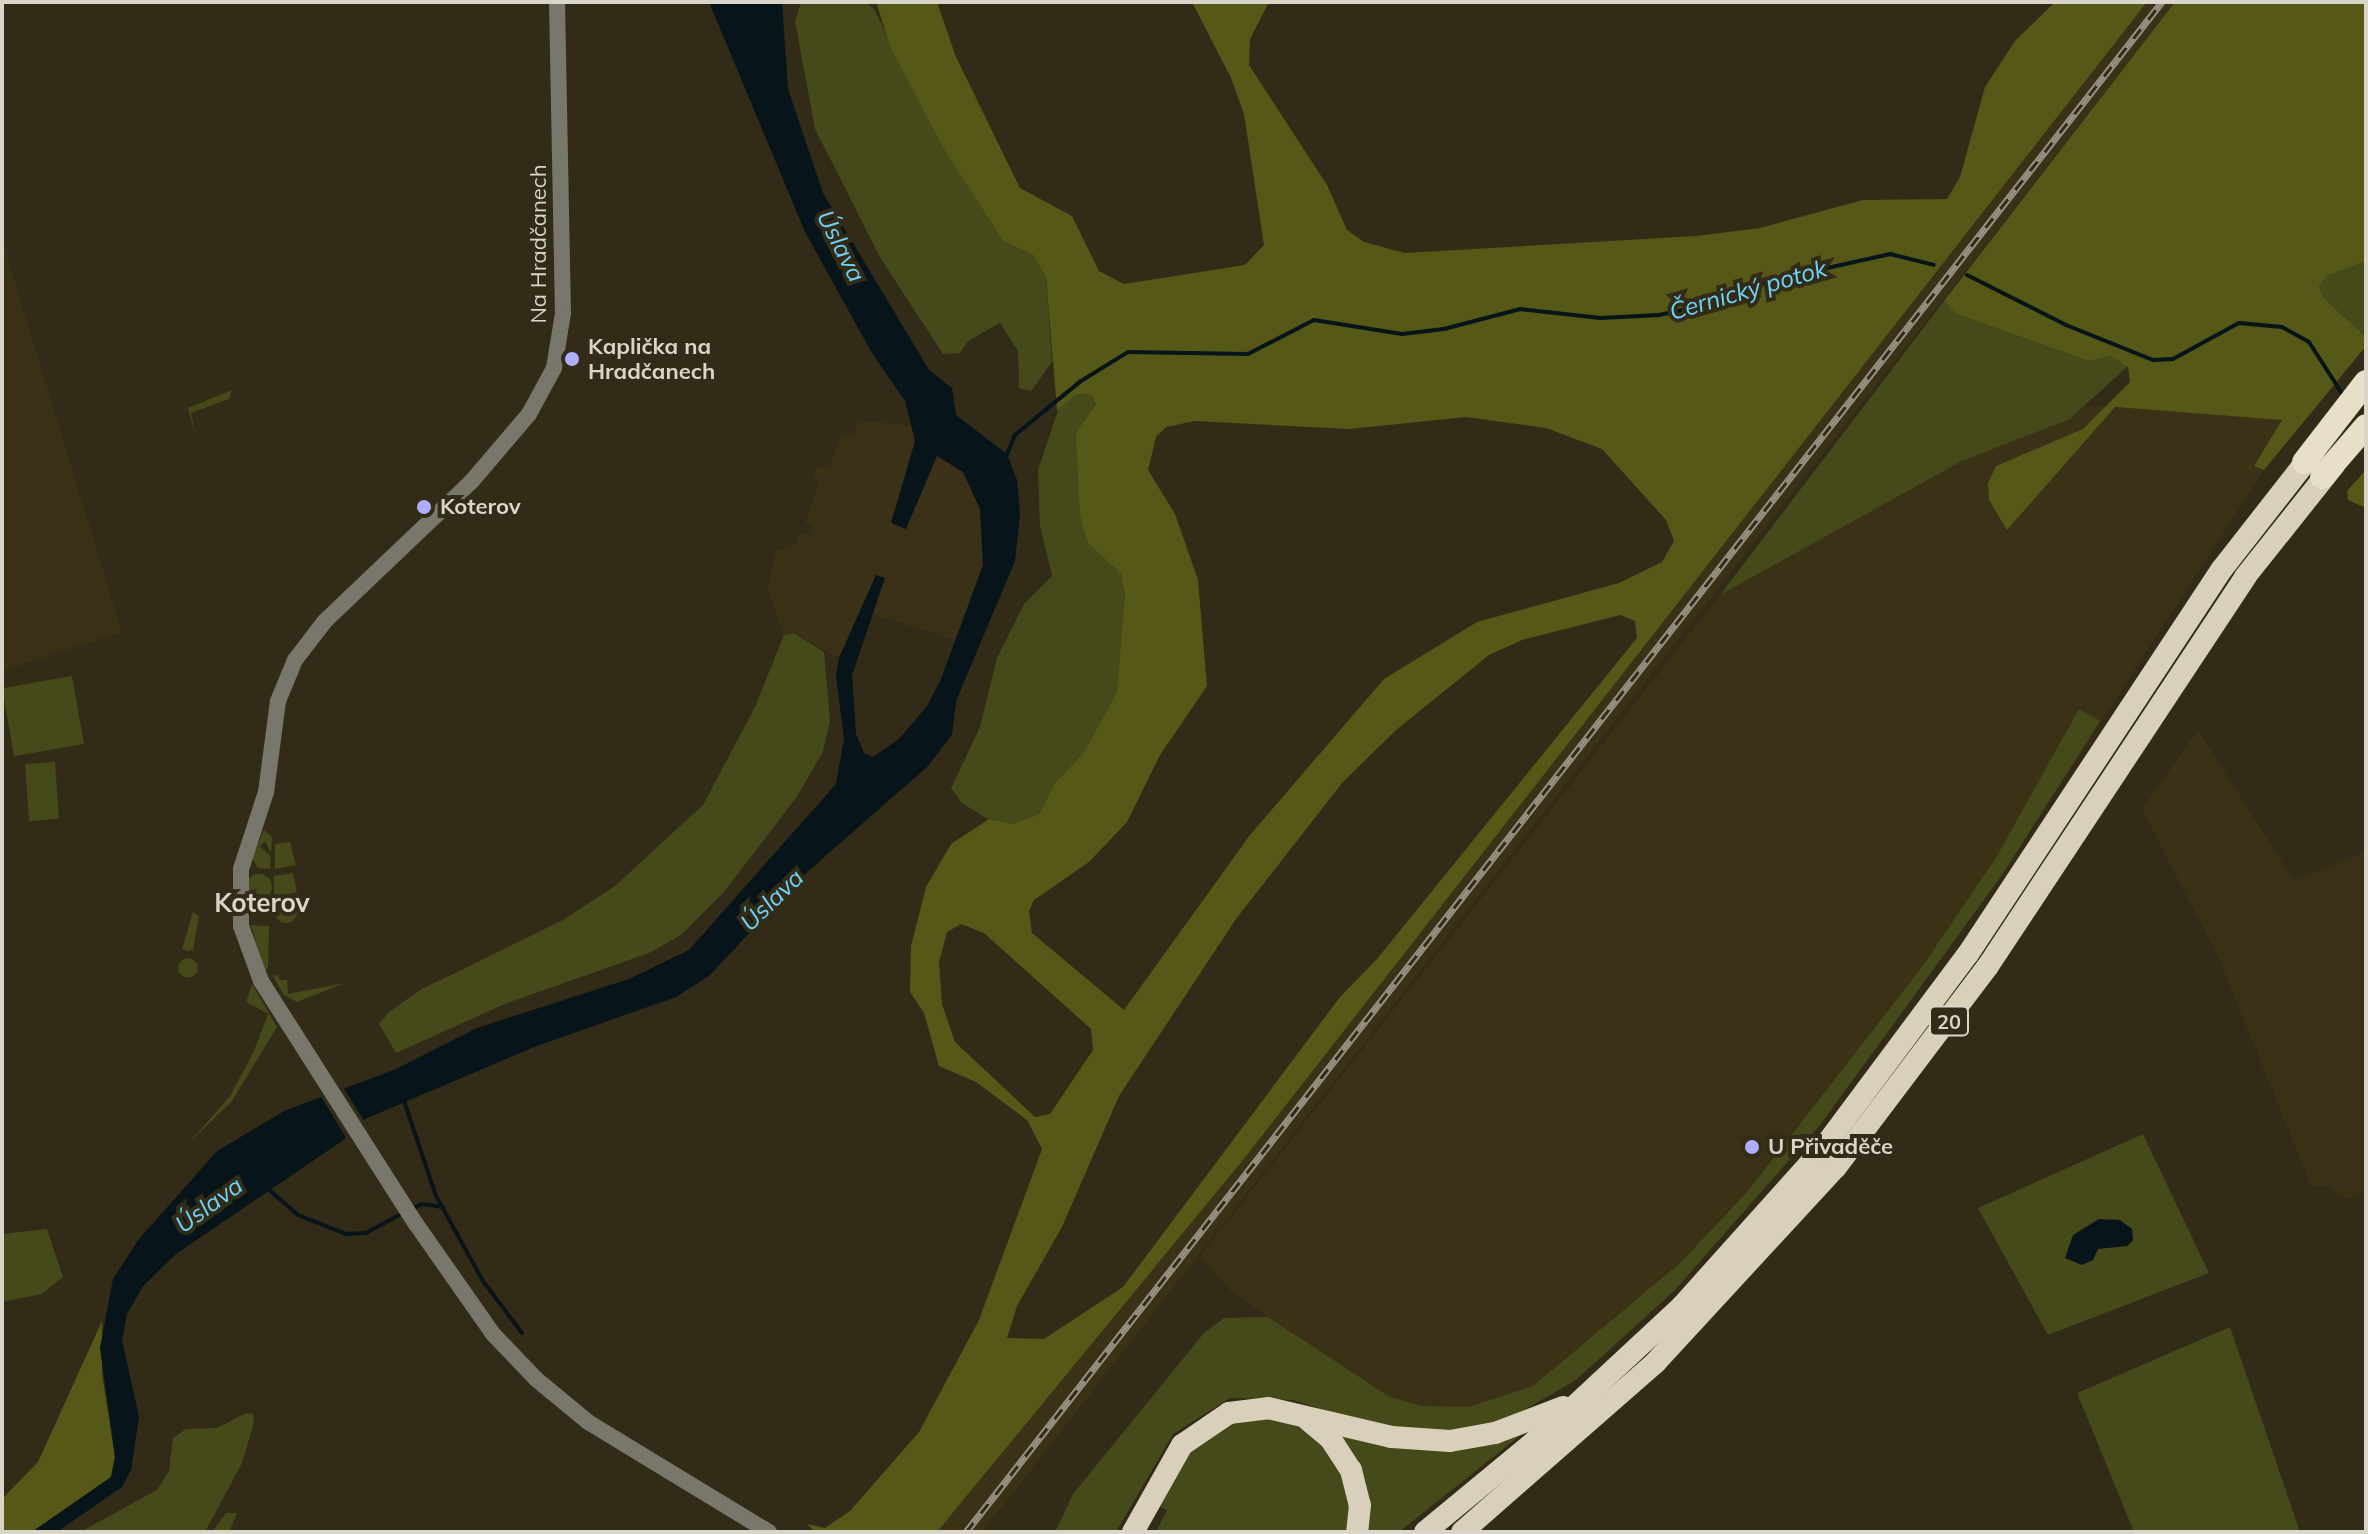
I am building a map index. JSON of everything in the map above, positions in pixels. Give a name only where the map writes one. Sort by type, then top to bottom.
[{"type":"highway","points":[[2313,469],[2366,382]]},
{"type":"highway","name":"20","points":[[1462,1532],[1655,1363],[1768,1247],[1846,1156],[1970,992],[2366,392]]},
{"type":"highway","points":[[2313,469],[2366,426]]},
{"type":"highway","name":"20","points":[[1425,1532],[1599,1386],[1742,1241],[1873,1085],[1968,954],[2222,569],[2313,469],[2366,437]]},
{"type":"highway","points":[[1133,1532],[1168,1465],[1204,1425],[1255,1408],[1299,1414],[1392,1437],[1450,1441],[1518,1426],[1599,1386]]},
{"type":"highway","points":[[1299,1414],[1330,1438],[1351,1470],[1360,1505],[1357,1532]]},
{"type":"street","name":"Na Hradčanech","points":[[557,2],[563,313],[554,368],[529,414],[472,481],[325,621],[289,671],[274,717],[266,792],[245,851],[238,901],[247,952],[416,1224],[493,1334],[548,1390],[607,1435],[769,1532]]},
{"type":"shaded area","points":[[876,2],[937,2],[956,57],[1020,188],[1072,216],[1099,271],[1124,284],[1245,265],[1264,245],[1244,114],[1231,78],[1192,2],[1269,2],[1250,39],[1249,65],[1327,185],[1347,230],[1364,242],[1405,253],[1696,236],[1760,228],[1863,200],[1947,199],[1960,177],[1985,87],[2015,41],[2055,2],[2147,2],[1247,1155],[937,1532],[815,1532],[807,1524],[825,1528],[850,1511],[919,1432],[979,1320],[1042,1149],[1027,1120],[976,1082],[939,1066],[924,1013],[910,992],[911,946],[926,887],[951,844],[989,819],[1013,824],[1039,814],[1054,784],[1084,752],[1117,692],[1125,595],[1121,574],[1088,543],[1080,515],[1076,432],[1096,404],[1091,395],[1077,394],[1057,410],[1046,277],[1033,255],[1003,241],[946,153],[891,48]],"holes":[[[1466,417],[1546,428],[1602,449],[1666,520],[1674,541],[1662,562],[1619,583],[1477,622],[1384,679],[1250,835],[1124,1010],[1032,933],[1029,911],[1034,900],[1089,862],[1127,822],[1160,755],[1207,686],[1198,580],[1175,514],[1148,470],[1156,437],[1166,427],[1195,421],[1349,429]],[[1620,615],[1635,621],[1637,638],[1377,959],[1340,997],[1123,1287],[1044,1339],[1007,1338],[1017,1306],[1062,1227],[1119,1096],[1236,919],[1342,783],[1396,730],[1489,655],[1522,640]],[[961,924],[984,933],[1091,1029],[1093,1050],[1050,1114],[1035,1117],[955,1042],[942,1004],[939,962],[947,932]]]},
{"type":"shaded area","points":[[2147,2],[2175,2],[1007,1501],[981,1532],[937,1532],[1247,1155]]},
{"type":"shaded area","points":[[2175,2],[2366,2],[2366,261],[2327,276],[2319,287],[2324,298],[2366,337],[2366,346],[2264,470],[2254,466],[2282,420],[2115,407],[2007,530],[1989,500],[1988,483],[1996,466],[2083,429],[2130,382],[2128,367],[2111,356],[2089,361],[1956,314],[1944,301]]},
{"type":"shaded area","points":[[5,249],[122,632],[2,671],[2,250]]},
{"type":"shaded area","points":[[2086,405],[2283,420],[2254,465],[2264,470],[2002,875],[1820,1125],[1770,1182],[1520,1406],[1402,1409],[1231,1291],[1200,1256],[1720,595],[1962,461],[2070,419]]},
{"type":"shaded area","points":[[857,420],[914,426],[937,456],[963,472],[968,482],[980,509],[983,565],[956,640],[860,610],[839,658],[794,633],[784,635],[767,588],[776,551],[796,544],[798,534],[810,535],[813,525],[805,523],[819,482],[814,480],[816,468],[830,467],[840,435],[855,436]]},
{"type":"shaded area","points":[[2366,470],[2366,508],[2348,500],[2347,491]]},
{"type":"shaded area","points":[[2198,730],[2294,881],[2366,851],[2366,1192],[2350,1198],[2336,1195],[2329,1185],[2311,1186],[2220,961],[2142,809]]},
{"type":"shaded area","points":[[102,1321],[102,1374],[115,1457],[111,1477],[32,1532],[2,1532],[2,1499],[38,1462]]},
{"type":"green space","points":[[801,2],[866,2],[874,9],[946,153],[1003,241],[1033,255],[1046,277],[1052,362],[1031,391],[1019,388],[1018,351],[1000,323],[968,341],[960,353],[943,354],[881,259],[815,129],[795,21]]},
{"type":"green space","points":[[2366,261],[2366,337],[2324,298],[2319,287],[2327,276]]},
{"type":"green space","points":[[1944,301],[1956,314],[2089,361],[2111,356],[2128,366],[2070,419],[1962,461],[1720,595]]},
{"type":"green space","points":[[232,390],[229,399],[191,413],[196,438],[188,408]]},
{"type":"green space","points":[[1077,394],[1091,395],[1096,404],[1076,432],[1088,543],[1121,574],[1125,595],[1122,661],[1117,692],[1084,752],[1054,784],[1039,814],[1013,824],[986,818],[962,803],[951,788],[980,727],[997,658],[1024,604],[1052,576],[1040,526],[1038,470],[1060,404]]},
{"type":"green space","points":[[794,633],[824,652],[830,720],[823,752],[796,798],[724,892],[681,935],[649,953],[507,1003],[396,1053],[379,1024],[389,1012],[420,990],[563,920],[615,886],[703,805],[755,707],[784,635]]},
{"type":"green space","points":[[72,676],[84,744],[14,756],[2,688]]},
{"type":"green space","points":[[2079,709],[2100,721],[2002,875],[1820,1125],[1674,1291],[1576,1380],[1503,1422],[1427,1434],[1379,1427],[1293,1400],[1230,1398],[1173,1434],[1116,1532],[1055,1532],[1073,1494],[1204,1333],[1224,1318],[1268,1317],[1388,1396],[1421,1406],[1469,1407],[1533,1386],[1680,1263],[1748,1191],[1922,967],[1997,856]]},
{"type":"green space","points":[[55,762],[59,819],[29,821],[25,764]]},
{"type":"green space","points":[[264,830],[272,837],[271,853],[265,841],[260,846],[271,857],[270,869],[258,868],[252,858]]},
{"type":"green space","points":[[290,842],[296,865],[275,869],[275,844]]},
{"type":"green space","points":[[293,873],[297,892],[274,898],[274,876]]},
{"type":"green space","points":[[259,874],[268,878],[272,887],[268,896],[259,900],[250,896],[246,887],[250,878]]},
{"type":"green space","points":[[282,901],[290,901],[297,912],[290,923],[282,923],[275,916],[275,908]]},
{"type":"green space","points":[[193,912],[199,916],[193,950],[188,951],[182,949]]},
{"type":"green space","points":[[251,925],[269,926],[268,969],[264,969]]},
{"type":"green space","points":[[188,958],[195,961],[198,968],[195,975],[188,978],[181,975],[178,968],[181,961]]},
{"type":"green space","points":[[279,975],[279,980],[287,980],[288,994],[345,983],[297,1002],[283,994],[273,976]]},
{"type":"green space","points":[[252,984],[277,1027],[232,1101],[188,1144],[230,1096],[253,1053],[268,1014],[246,1002]]},
{"type":"green space","points":[[2143,1134],[2209,1273],[2048,1335],[1978,1208]]},
{"type":"green space","points":[[47,1229],[63,1277],[42,1294],[2,1302],[2,1234]]},
{"type":"green space","points":[[2230,1327],[2300,1532],[2134,1532],[2077,1393]]},
{"type":"green space","points":[[246,1413],[253,1414],[254,1423],[242,1463],[205,1532],[80,1532],[157,1490],[169,1471],[173,1438],[186,1429],[217,1428]]},
{"type":"green space","points":[[1252,1416],[1284,1419],[1326,1443],[1350,1487],[1349,1532],[1156,1532],[1167,1510],[1160,1507],[1166,1484],[1205,1432]]},
{"type":"green space","points":[[1527,1430],[1399,1532],[1367,1532],[1366,1482],[1357,1459],[1337,1431]]},
{"type":"green space","points":[[226,1513],[237,1513],[229,1532],[212,1532]]},
{"type":"water","name":"Úslava","points":[[709,2],[782,2],[788,89],[823,193],[929,370],[952,388],[956,415],[1007,454],[1017,480],[1020,514],[1015,561],[956,701],[952,735],[927,767],[805,874],[709,976],[676,997],[534,1047],[365,1119],[342,1141],[176,1254],[143,1286],[127,1314],[122,1340],[139,1417],[131,1470],[122,1487],[57,1532],[32,1532],[111,1477],[115,1457],[100,1348],[113,1279],[139,1239],[217,1151],[286,1110],[394,1070],[477,1028],[629,979],[689,950],[836,784],[844,739],[836,676],[839,658],[876,575],[885,578],[852,675],[856,734],[864,753],[873,757],[899,739],[927,706],[941,679],[983,565],[980,509],[963,472],[937,456],[906,529],[891,523],[915,441],[905,401],[872,353],[805,232]]},
{"type":"water","points":[[2099,1219],[2120,1220],[2132,1229],[2133,1240],[2127,1246],[2098,1249],[2093,1260],[2082,1265],[2065,1258],[2073,1235]]},
{"type":"pier","points":[[341,1084],[366,1124],[348,1141],[319,1093]]},
{"type":"waterway","name":"Černický potok","points":[[1006,457],[1015,435],[1081,381],[1128,352],[1248,354],[1314,320],[1402,334],[1444,329],[1520,309],[1600,318],[1659,315],[1702,306],[1773,280],[1890,254],[1934,265]]},
{"type":"waterway","name":"Černický potok","points":[[1967,275],[2066,325],[2153,360],[2173,359],[2239,323],[2282,327],[2309,342],[2343,395]]},
{"type":"waterway","points":[[403,1098],[436,1196],[483,1281],[522,1333]]},
{"type":"waterway","points":[[267,1188],[298,1215],[346,1234],[366,1233],[403,1213]]},
{"type":"waterway","points":[[411,1209],[422,1204],[443,1207]]},
{"type":"railway","points":[[966,1532],[2162,2]]},
{"type":"place","name":"Kaplička na Hradčanech","points":[[572,359]]},
{"type":"place","name":"Koterov","points":[[424,507]]},
{"type":"place","name":"U Přivaděče","points":[[1752,1147]]},
{"type":"district","name":"Koterov","points":[[262,903]]}]
